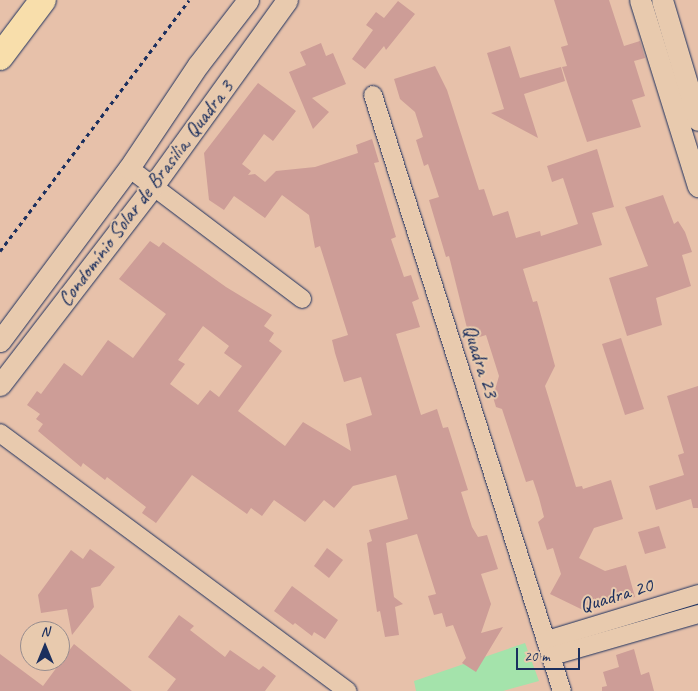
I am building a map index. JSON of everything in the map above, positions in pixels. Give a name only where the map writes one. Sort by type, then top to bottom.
[{"type":"main road","points":[[0,57],[43,0]]},
{"type":"street","name":"Condomínio Solar de Brasilia, Quadra 3","points":[[0,341],[129,168],[198,65],[248,0]]},
{"type":"street","name":"Condomínio Solar de Brasilia, Quadra 3","points":[[0,385],[153,186],[287,0]]},
{"type":"street","points":[[640,0],[698,186]]},
{"type":"street","points":[[662,0],[698,120]]},
{"type":"street","name":"Quadra 23","points":[[373,95],[562,691]]},
{"type":"street","points":[[129,168],[302,299]]},
{"type":"street","points":[[0,433],[348,691]]},
{"type":"street","name":"Quadra 20","points":[[549,648],[698,594]]},
{"type":"street","name":"Quadra 20","points":[[549,648],[698,614]]},
{"type":"path","points":[[0,252],[189,0]]},
{"type":"green space","points":[[525,643],[539,681],[503,691],[416,691],[414,681]]},
{"type":"building","points":[[554,0],[609,0],[624,46],[640,41],[645,58],[634,61],[645,96],[632,100],[641,127],[587,142],[562,67],[567,66],[561,47],[568,45]]},
{"type":"building","points":[[398,1],[415,14],[386,50],[384,46],[365,69],[352,59],[373,30],[366,25],[376,12],[384,18]]},
{"type":"building","points":[[321,43],[326,56],[333,53],[346,84],[312,98],[329,112],[313,129],[289,72],[306,65],[300,52]]},
{"type":"building","points":[[510,46],[520,78],[561,67],[565,81],[524,94],[538,138],[491,113],[504,109],[487,53]]},
{"type":"building","points":[[435,66],[447,90],[479,190],[484,189],[493,216],[508,211],[516,238],[540,231],[541,236],[578,224],[563,178],[552,182],[547,166],[597,149],[614,207],[592,213],[602,245],[523,269],[533,302],[537,301],[555,366],[545,386],[576,487],[582,486],[583,489],[611,480],[623,519],[594,528],[579,558],[605,571],[626,565],[635,597],[583,610],[550,594],[561,574],[553,548],[547,550],[538,522],[544,517],[539,498],[533,480],[526,482],[502,409],[496,407],[493,397],[499,376],[486,335],[470,340],[449,256],[446,257],[429,200],[439,197],[428,164],[424,166],[416,140],[423,137],[415,112],[400,99],[394,79]]},
{"type":"building","points":[[258,83],[296,111],[273,141],[264,134],[242,164],[251,171],[248,175],[255,174],[265,182],[276,171],[315,167],[358,153],[356,145],[372,139],[379,162],[374,163],[396,237],[391,239],[404,277],[411,275],[419,299],[412,302],[420,327],[396,334],[421,415],[437,409],[443,428],[448,427],[468,490],[461,492],[472,527],[478,537],[487,535],[498,569],[481,574],[491,604],[481,633],[503,627],[476,672],[462,663],[466,658],[453,625],[446,627],[442,613],[434,615],[428,596],[436,594],[417,534],[386,543],[394,597],[403,604],[395,607],[399,635],[385,637],[380,611],[377,612],[367,543],[372,541],[369,530],[408,519],[396,475],[353,486],[334,508],[324,500],[305,522],[274,500],[262,516],[251,508],[247,514],[192,475],[156,523],[142,513],[146,507],[107,477],[105,480],[83,463],[81,467],[38,431],[43,424],[36,419],[40,414],[27,405],[37,391],[41,394],[64,363],[82,376],[108,340],[133,358],[166,314],[119,279],[150,241],[159,247],[163,242],[226,287],[272,315],[264,326],[274,333],[269,341],[282,351],[238,411],[285,446],[303,422],[351,451],[346,424],[372,415],[361,377],[344,382],[332,340],[348,335],[320,246],[315,248],[309,215],[282,195],[265,218],[234,196],[224,210],[209,200],[204,153]],"holes":[[[203,326],[229,346],[224,353],[242,366],[219,397],[210,390],[198,405],[170,384],[185,364],[178,360]]]},
{"type":"building","points":[[663,195],[674,224],[678,221],[685,232],[692,252],[682,255],[691,286],[656,298],[662,325],[627,336],[609,278],[648,266],[625,207]]},
{"type":"building","points":[[621,338],[644,409],[625,415],[602,344]]},
{"type":"building","points":[[698,386],[698,508],[693,508],[691,499],[656,510],[649,486],[684,475],[678,455],[684,453],[667,396]]},
{"type":"building","points":[[659,526],[666,548],[645,554],[638,532]]},
{"type":"building","points":[[327,548],[343,560],[329,578],[314,566]]},
{"type":"building","points":[[90,549],[115,567],[100,586],[91,588],[94,607],[72,635],[67,609],[41,613],[38,595],[71,550],[83,559]]},
{"type":"building","points":[[292,586],[338,620],[325,639],[314,632],[312,636],[295,623],[293,625],[274,611]]},
{"type":"building","points":[[179,615],[194,626],[190,630],[225,657],[230,650],[259,670],[263,666],[276,676],[265,691],[167,691],[176,679],[148,657]]},
{"type":"building","points":[[74,644],[132,691],[0,691],[0,654],[20,669],[20,671],[23,671],[43,686],[54,671],[70,671],[70,649]]},
{"type":"building","points":[[634,649],[641,675],[649,672],[654,691],[602,691],[602,687],[607,686],[603,672],[619,667],[616,655]]}]
